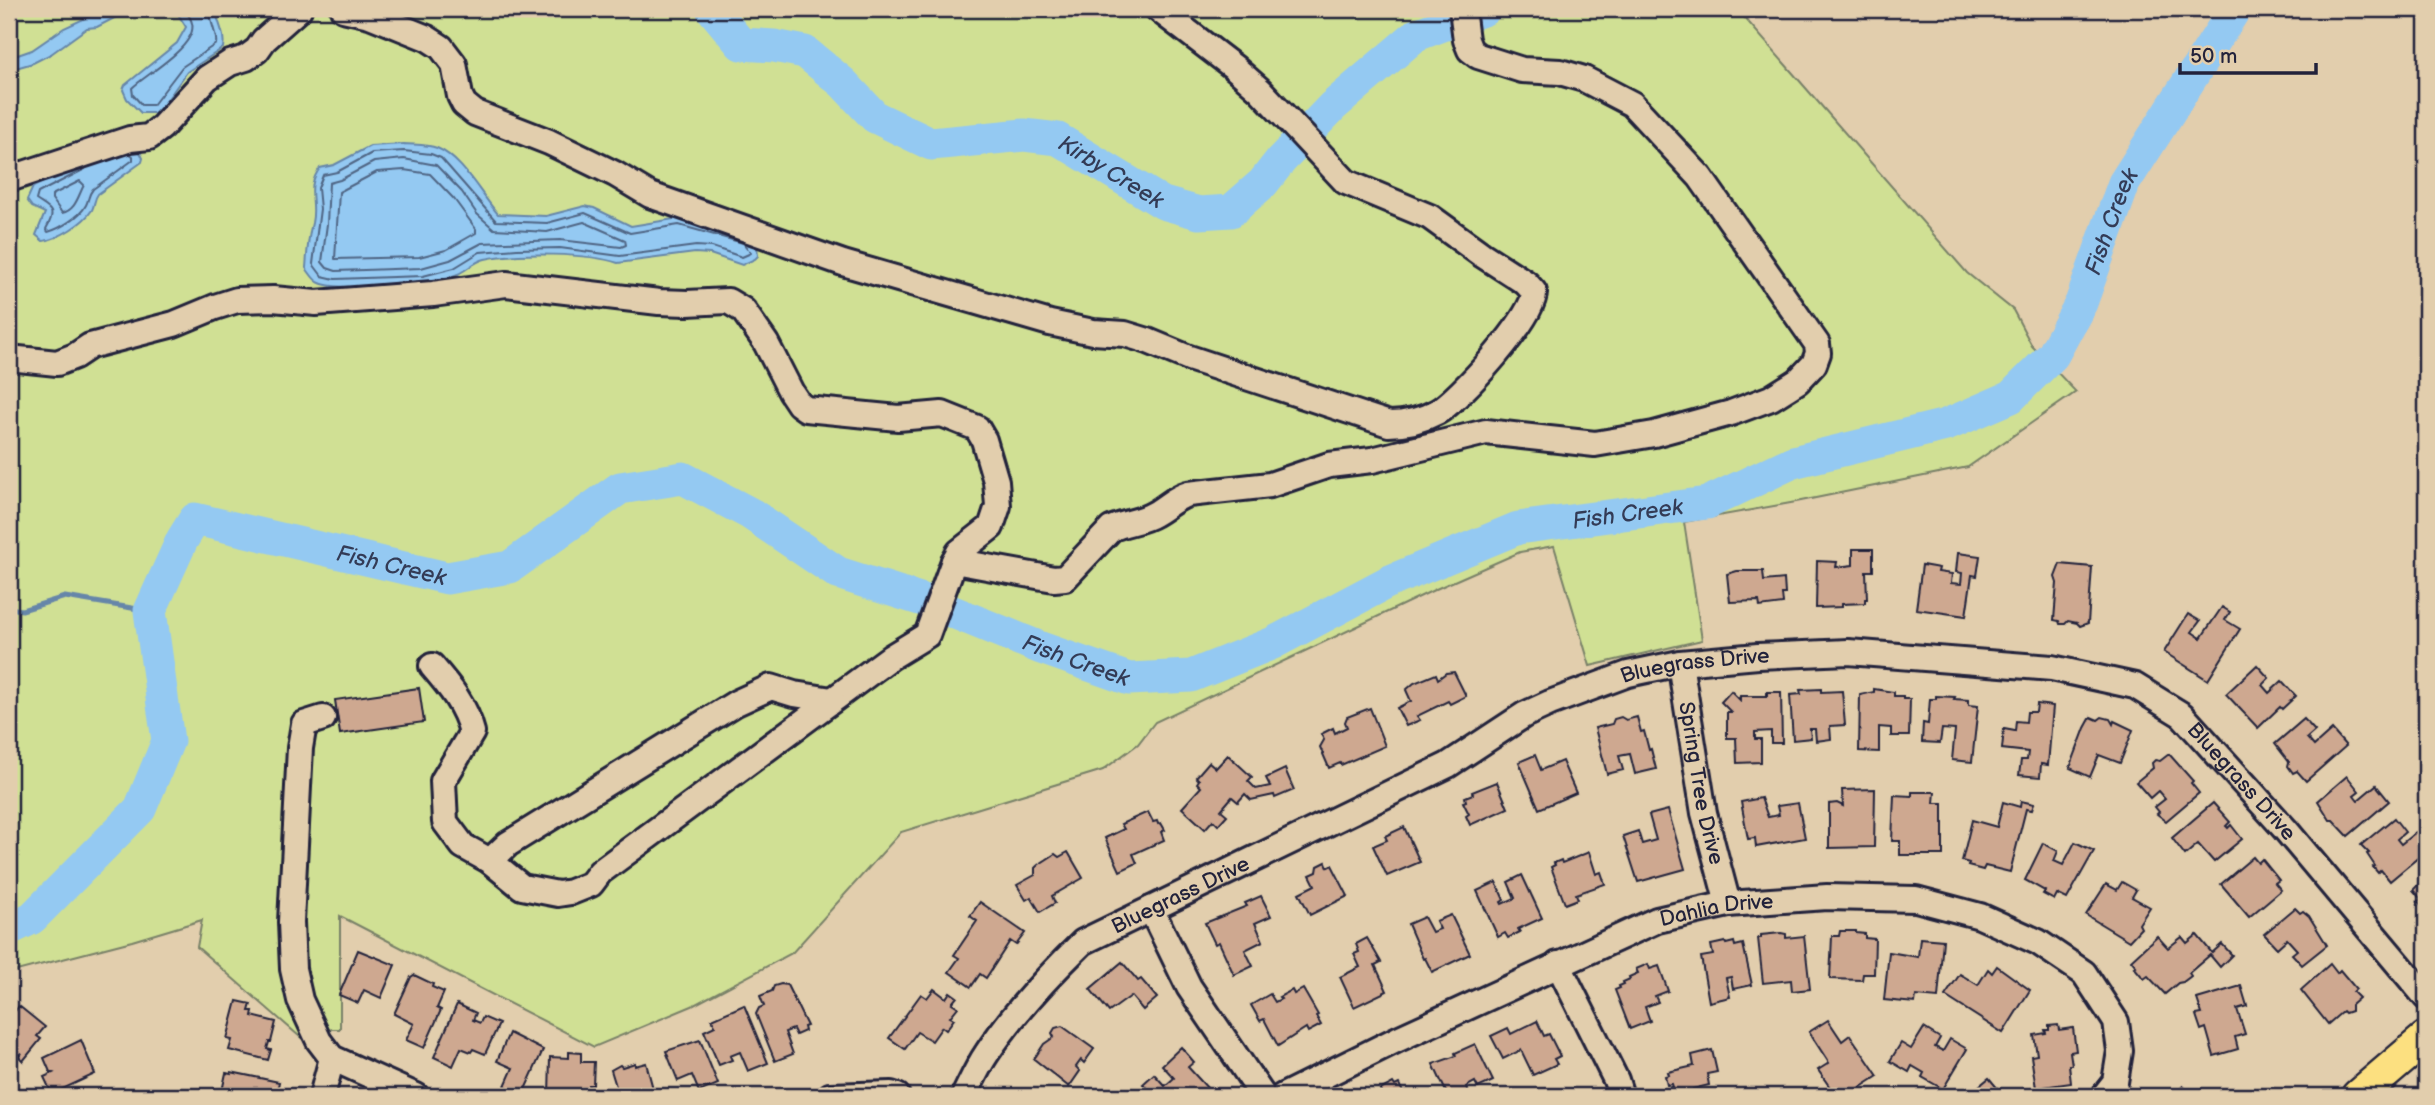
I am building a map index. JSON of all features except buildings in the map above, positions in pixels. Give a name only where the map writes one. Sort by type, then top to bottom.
[{"type":"main road","points":[[2358,1096],[2426,1038]]},
{"type":"street","points":[[9,179],[130,139],[149,137],[162,127],[207,78],[230,63],[247,58],[299,9]]},
{"type":"street","points":[[343,9],[370,15],[427,38],[441,47],[454,64],[464,104],[475,113],[549,142],[615,174],[650,195],[844,263],[1050,323],[1136,337],[1189,358],[1390,424],[1413,422],[1454,400],[1518,326],[1532,303],[1534,292],[1526,283],[1480,254],[1430,217],[1346,182],[1286,117],[1235,68],[1157,9]]},
{"type":"street","points":[[952,565],[1054,579],[1065,578],[1111,529],[1153,516],[1176,498],[1188,494],[1270,485],[1329,465],[1372,460],[1486,432],[1595,444],[1654,434],[1731,413],[1771,398],[1798,381],[1814,364],[1818,353],[1817,344],[1700,177],[1641,113],[1632,104],[1584,79],[1560,72],[1522,70],[1486,60],[1470,50],[1462,9]]},
{"type":"street","points":[[9,358],[57,363],[90,346],[174,324],[237,300],[273,299],[316,303],[433,294],[506,284],[659,302],[728,301],[743,310],[766,343],[791,392],[799,404],[806,408],[898,418],[942,414],[976,428],[984,440],[996,481],[998,506],[991,527],[960,552],[952,565],[927,635],[891,657],[600,872],[591,884],[558,894],[522,887],[490,861],[463,846],[445,822],[443,781],[472,732],[467,712],[453,690],[432,666]]},
{"type":"street","name":"Bluegrass Drive","points":[[964,1096],[986,1054],[1011,1020],[1051,972],[1083,942],[1448,765],[1524,715],[1628,674],[1680,663],[1758,656],[1848,652],[2052,668],[2136,686],[2182,715],[2285,829],[2426,997]]},
{"type":"street","name":"Spring Tree Drive","points":[[1680,663],[1704,813],[1728,904]]},
{"type":"street","points":[[490,861],[508,844],[761,690],[771,687],[832,701]]},
{"type":"street","points":[[323,718],[304,724],[300,748],[300,787],[290,922],[293,969],[300,1000],[319,1041],[332,1058],[416,1096]]},
{"type":"street","name":"Dahlia Drive","points":[[1283,1096],[1398,1039],[1657,920],[1728,904],[1827,897],[1916,899],[1980,916],[2038,942],[2084,974],[2116,1022],[2120,1051],[2115,1082],[2104,1096]]},
{"type":"street","points":[[1151,909],[1189,987],[1263,1096]]},
{"type":"street","points":[[1558,964],[1616,1080],[1621,1096]]},
{"type":"street","points":[[322,1096],[332,1058]]},
{"type":"street","points":[[830,1096],[897,1096]]},
{"type":"green space","points":[[9,9],[1737,9],[1967,273],[2013,310],[2032,346],[2076,392],[1968,467],[1684,522],[1702,640],[1590,666],[1554,546],[1520,552],[1436,589],[1155,722],[1138,744],[1103,770],[901,832],[792,953],[692,1006],[594,1047],[340,916],[340,1029],[332,1029],[307,1043],[197,947],[202,920],[9,973]]},
{"type":"water","points":[[105,9],[147,9],[87,28],[51,54],[9,70],[9,58],[32,50],[64,28]]},
{"type":"water","points":[[165,9],[216,9],[223,48],[187,72],[155,113],[141,113],[127,99],[123,90],[125,85],[177,43],[186,27],[176,11]]},
{"type":"water","points":[[370,146],[429,146],[446,153],[463,168],[498,214],[546,216],[585,206],[631,226],[680,218],[747,237],[757,246],[758,256],[742,265],[710,254],[695,253],[618,263],[571,255],[515,255],[485,259],[447,278],[410,284],[347,287],[318,282],[306,268],[313,215],[312,188],[320,168],[334,165]]},
{"type":"water","points":[[119,149],[139,150],[142,162],[98,194],[88,215],[63,234],[43,241],[36,235],[45,213],[32,207],[27,200],[33,187],[85,161]]},
{"type":"waterway","name":"Kirby Creek","points":[[712,9],[741,44],[774,46],[805,52],[843,83],[875,117],[931,144],[1024,135],[1058,139],[1163,203],[1199,213],[1231,211],[1263,183],[1281,160],[1333,106],[1416,35],[1485,9]]},
{"type":"waterway","name":"Fish Creek","points":[[9,929],[32,918],[140,809],[168,741],[150,611],[182,540],[195,519],[447,578],[510,567],[620,488],[683,478],[751,514],[838,573],[926,601],[1041,648],[1129,679],[1191,676],[1273,643],[1388,582],[1518,528],[1707,503],[1793,462],[1946,425],[2011,397],[2053,355],[2081,303],[2124,183],[2235,9]]},
{"type":"waterway","points":[[9,608],[22,610],[65,597],[150,611]]}]
